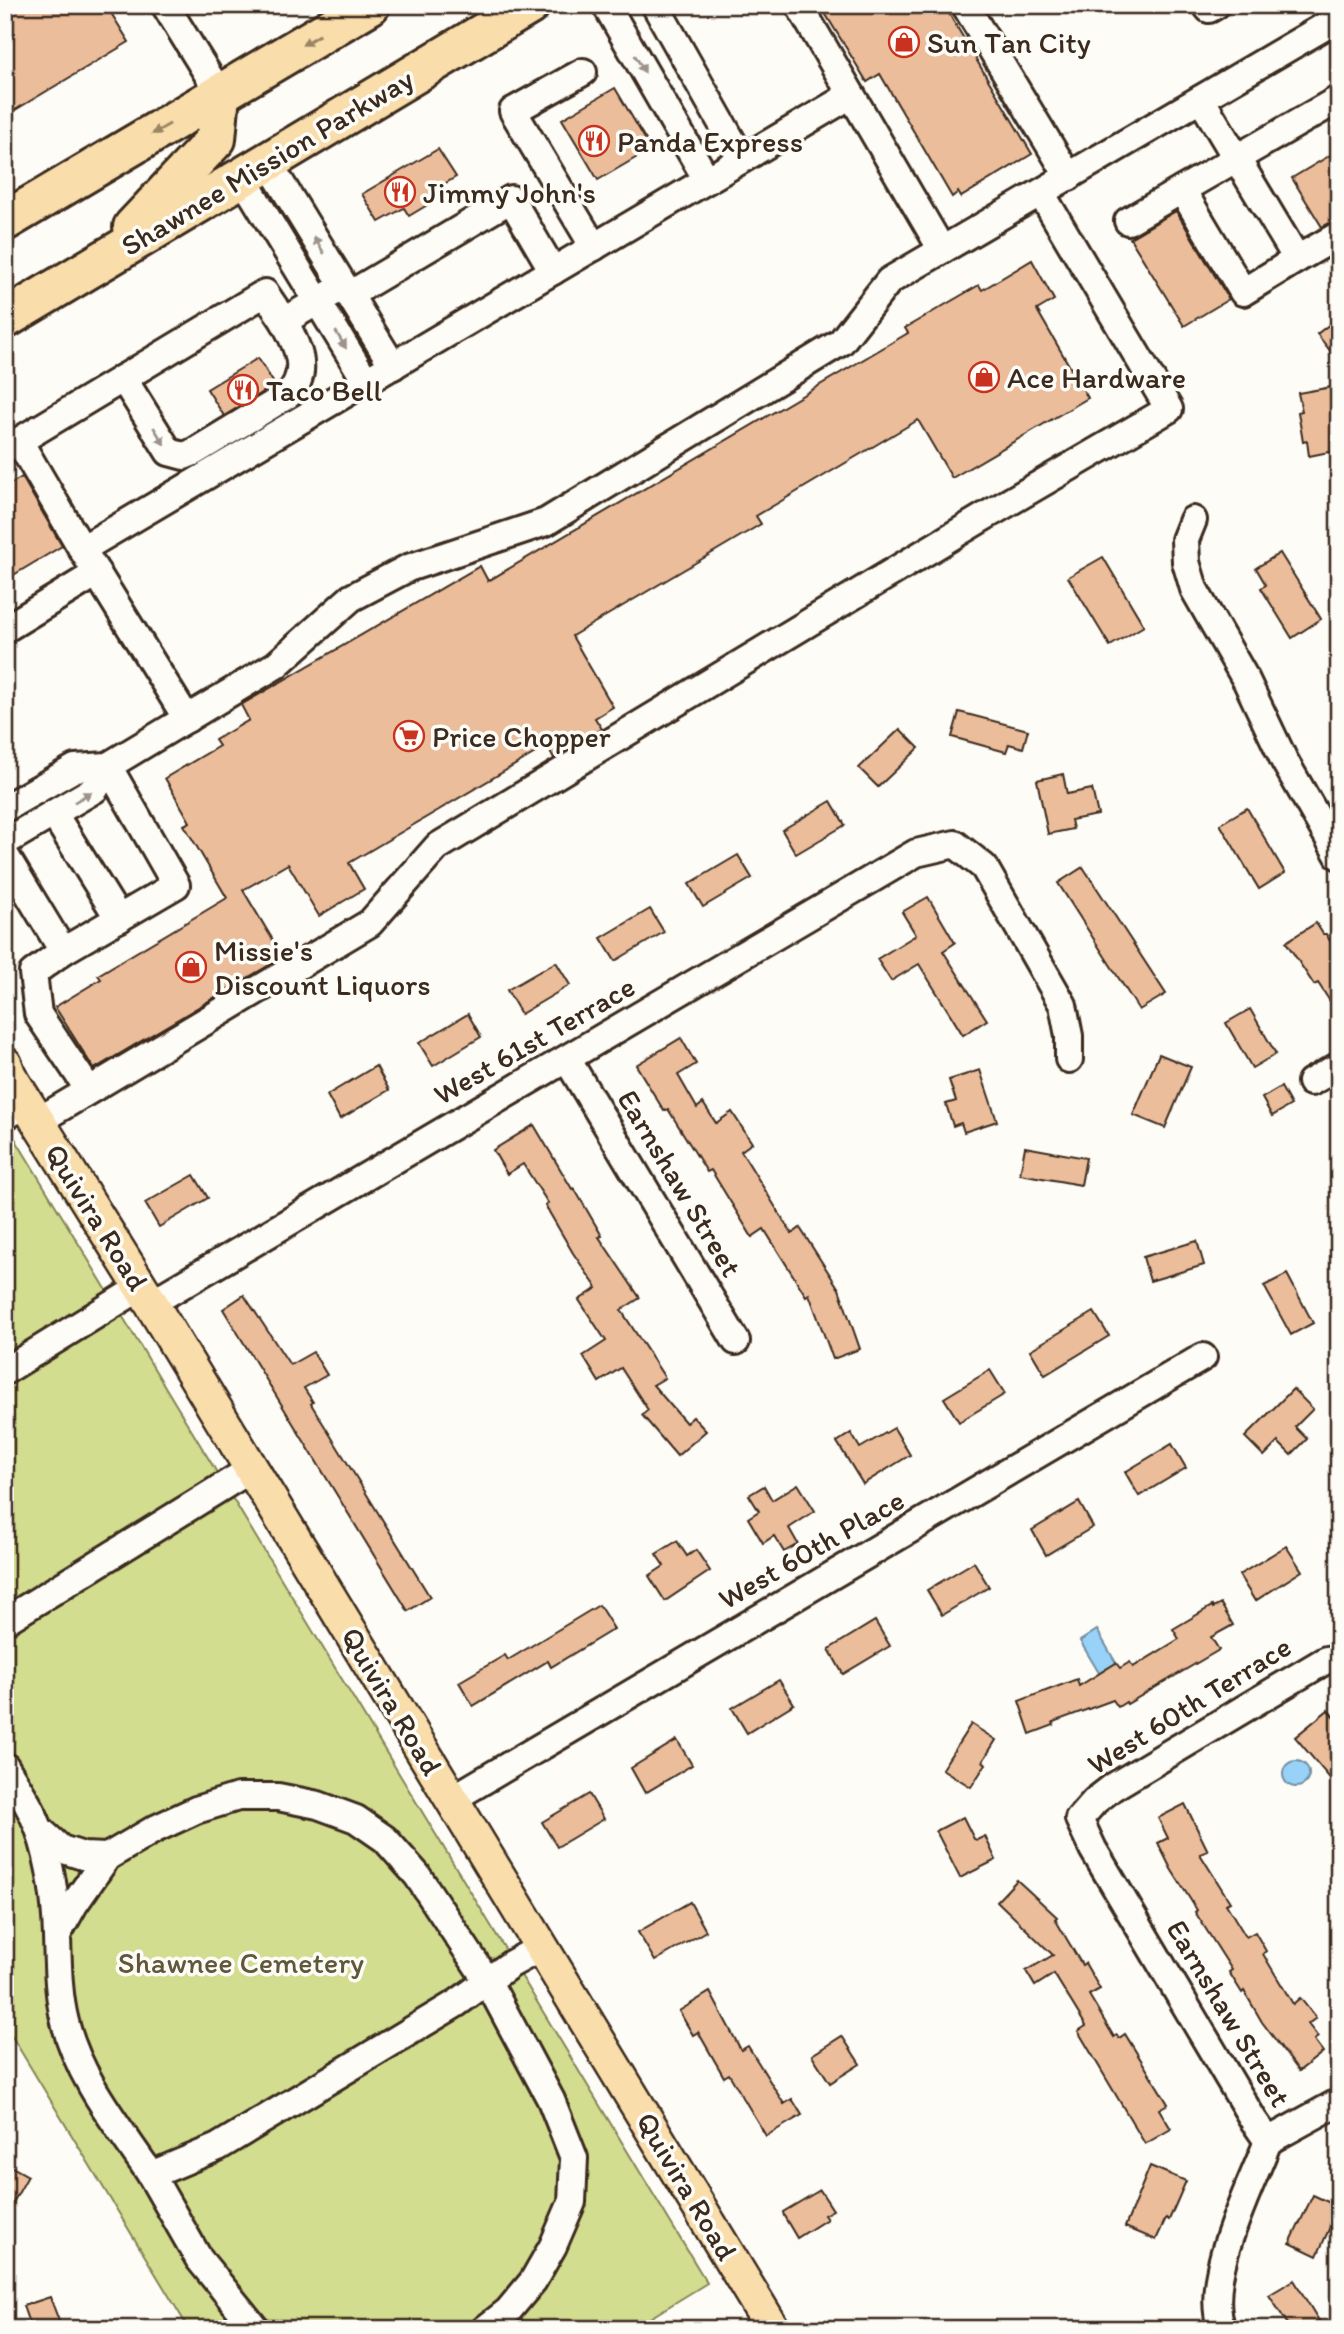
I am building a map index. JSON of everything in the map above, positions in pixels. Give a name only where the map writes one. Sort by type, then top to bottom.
[{"type":"highway","points":[[5,220],[370,5]]},
{"type":"highway","name":"Shawnee Mission Parkway","points":[[5,319],[530,5]]},
{"type":"highway","points":[[100,261],[216,139],[220,94]]},
{"type":"main road","name":"Quivira Road","points":[[7,1070],[23,1114],[146,1295],[773,2329]]},
{"type":"street","points":[[165,5],[220,94]]},
{"type":"street","points":[[606,5],[707,180]]},
{"type":"street","points":[[654,5],[742,159]]},
{"type":"street","points":[[799,5],[942,250]]},
{"type":"street","points":[[965,5],[1069,177]]},
{"type":"street","points":[[1206,5],[1209,9],[1216,5]]},
{"type":"street","points":[[5,807],[75,768],[108,766],[276,665],[351,598],[408,568],[546,523],[841,342],[889,281],[1339,18]]},
{"type":"street","points":[[583,72],[513,111],[594,247]]},
{"type":"street","points":[[82,549],[851,95]]},
{"type":"street","points":[[1201,99],[1297,260]]},
{"type":"street","points":[[1128,221],[1339,99]]},
{"type":"street","points":[[255,169],[347,290],[393,366]]},
{"type":"street","points":[[255,169],[318,301],[366,381]]},
{"type":"street","points":[[1182,190],[1243,292],[1339,235]]},
{"type":"street","points":[[23,1114],[89,1090],[370,923],[437,847],[982,518],[1169,409],[1041,193]]},
{"type":"street","points":[[284,321],[318,301],[347,290],[510,200],[553,271]]},
{"type":"street","points":[[123,378],[169,452],[184,456],[218,438],[293,390],[300,374],[299,353],[284,321],[265,293],[123,378],[12,445],[82,549],[187,719]]},
{"type":"street","points":[[1193,520],[1185,540],[1186,562],[1194,589],[1246,680],[1284,760],[1339,856]]},
{"type":"street","points":[[5,629],[97,573]]},
{"type":"street","points":[[89,1090],[38,1014],[33,973],[63,951],[176,885],[108,766]]},
{"type":"street","points":[[5,842],[95,789],[108,766]]},
{"type":"street","points":[[54,814],[118,919]]},
{"type":"street","name":"West 61st Terrace","points":[[5,1371],[567,1059],[916,853],[955,844],[984,867],[1063,1005],[1069,1036],[1069,1059]]},
{"type":"street","points":[[5,855],[63,951]]},
{"type":"street","name":"Earnshaw Street","points":[[567,1059],[736,1341]]},
{"type":"street","points":[[1311,1082],[1339,1066]]},
{"type":"street","name":"West 60th Place","points":[[452,1799],[1203,1357]]},
{"type":"street","points":[[5,1621],[251,1469]]},
{"type":"street","name":"West 60th Terrace","points":[[1079,1819],[1095,1801],[1113,1787],[1326,1660],[1339,1657]]},
{"type":"street","points":[[5,1766],[40,1830],[51,1879],[58,1977],[65,2021],[75,2052],[91,2085],[150,2175],[199,2259],[256,2329]]},
{"type":"street","points":[[57,1935],[75,1903],[107,1857],[166,1824],[197,1810],[238,1797],[278,1797],[318,1805],[356,1819],[385,1839],[417,1875],[488,1982],[551,2100],[574,2158],[572,2202],[553,2246],[533,2281],[508,2311],[485,2329]]},
{"type":"street","name":"Earnshaw Street","points":[[1079,1819],[1093,1849],[1268,2141],[1220,2269],[1216,2293],[1222,2329]]},
{"type":"street","points":[[40,1830],[61,1849],[83,1856],[107,1857]]},
{"type":"street","points":[[150,2175],[218,2147],[542,1947]]},
{"type":"street","points":[[1268,2141],[1339,2102]]},
{"type":"green space","name":"Shawnee Cemetery","points":[[5,1122],[707,2283],[632,2329],[189,2329],[5,2025]]},
{"type":"water","points":[[1097,1630],[1116,1663],[1099,1673],[1080,1641]]},
{"type":"water","points":[[1296,1761],[1305,1765],[1309,1774],[1305,1783],[1296,1787],[1287,1783],[1283,1774],[1287,1765]]},
{"type":"building","points":[[5,5],[106,5],[129,42],[5,116]]},
{"type":"building","points":[[820,5],[944,5],[1032,154],[961,197],[958,192],[952,197],[880,74],[867,82]]},
{"type":"building","points":[[615,88],[651,149],[598,180],[562,119]]},
{"type":"building","name":"Jimmy John's","points":[[438,149],[456,177],[434,190],[439,198],[409,216],[404,208],[379,222],[362,194]]},
{"type":"building","points":[[1339,150],[1339,219],[1322,227],[1292,178]]},
{"type":"building","points":[[1176,211],[1229,299],[1184,326],[1130,238]]},
{"type":"building","points":[[1032,260],[1054,300],[1037,310],[1088,398],[952,478],[918,420],[756,516],[761,524],[572,636],[613,707],[595,718],[602,729],[554,758],[547,746],[349,863],[364,889],[319,916],[288,864],[243,890],[283,957],[94,1069],[55,1007],[101,979],[98,975],[227,898],[184,825],[190,822],[165,778],[219,746],[215,740],[249,720],[241,705],[480,566],[488,581],[908,333],[905,328],[979,285],[982,290]]},
{"type":"building","points":[[1339,317],[1339,362],[1317,334]]},
{"type":"building","name":"Taco Bell","points":[[258,358],[275,385],[224,416],[207,389]]},
{"type":"building","points":[[1332,387],[1339,425],[1339,450],[1309,456],[1307,441],[1303,442],[1298,412],[1302,411],[1298,393]]},
{"type":"building","points":[[22,477],[62,546],[5,580],[5,487]]},
{"type":"building","points":[[1280,553],[1321,619],[1292,638],[1261,588],[1266,585],[1256,568]]},
{"type":"building","points":[[1103,557],[1144,626],[1110,646],[1068,577]]},
{"type":"building","points":[[959,712],[1028,730],[1023,748],[1009,744],[1006,752],[952,737]]},
{"type":"building","points":[[900,729],[919,748],[878,787],[859,768]]},
{"type":"building","points":[[1063,774],[1067,794],[1092,789],[1098,815],[1071,820],[1073,829],[1048,834],[1037,780]]},
{"type":"building","points":[[831,801],[845,825],[796,854],[782,830]]},
{"type":"building","points":[[1247,808],[1285,873],[1259,889],[1220,824]]},
{"type":"building","points":[[738,855],[752,878],[703,907],[689,884]]},
{"type":"building","points":[[1083,867],[1166,994],[1139,1010],[1058,883]]},
{"type":"building","points":[[928,897],[955,943],[943,951],[987,1020],[963,1035],[919,964],[891,981],[877,959],[916,935],[902,912]]},
{"type":"building","points":[[650,909],[664,932],[615,961],[601,938]]},
{"type":"building","points":[[1316,923],[1339,956],[1339,1015],[1318,983],[1314,985],[1286,942]]},
{"type":"building","points":[[556,962],[570,985],[521,1014],[507,990]]},
{"type":"building","points":[[1250,1009],[1276,1054],[1252,1068],[1226,1023]]},
{"type":"building","points":[[468,1014],[481,1037],[433,1066],[419,1043]]},
{"type":"building","points":[[681,1038],[696,1064],[678,1075],[697,1108],[703,1103],[716,1123],[732,1112],[752,1143],[741,1151],[792,1234],[800,1228],[839,1289],[860,1349],[833,1359],[809,1294],[806,1296],[764,1229],[752,1237],[711,1170],[707,1172],[668,1109],[664,1111],[636,1065]]},
{"type":"building","points":[[1159,1054],[1191,1067],[1165,1128],[1133,1115]]},
{"type":"building","points":[[376,1066],[389,1090],[340,1119],[327,1095]]},
{"type":"building","points":[[980,1070],[997,1121],[964,1132],[961,1123],[953,1126],[946,1104],[956,1101],[949,1080]]},
{"type":"building","points":[[1281,1087],[1291,1105],[1272,1116],[1262,1098]]},
{"type":"building","points":[[534,1125],[602,1236],[599,1237],[640,1298],[621,1310],[665,1378],[653,1385],[686,1423],[693,1417],[706,1431],[677,1456],[642,1415],[648,1410],[621,1368],[599,1382],[583,1356],[606,1341],[579,1300],[597,1288],[573,1253],[545,1205],[548,1203],[523,1164],[507,1174],[493,1150]]},
{"type":"building","points":[[1025,1147],[1086,1158],[1081,1185],[1020,1174]]},
{"type":"building","points":[[194,1175],[208,1198],[159,1227],[145,1203]]},
{"type":"building","points":[[1197,1241],[1204,1265],[1150,1281],[1143,1257]]},
{"type":"building","points":[[1287,1274],[1313,1323],[1291,1335],[1264,1286]]},
{"type":"building","points":[[244,1295],[290,1365],[313,1352],[327,1375],[304,1388],[313,1402],[311,1404],[430,1597],[408,1611],[223,1309]]},
{"type":"building","points":[[1094,1312],[1109,1336],[1045,1375],[1030,1350]]},
{"type":"building","points":[[990,1370],[1005,1394],[959,1422],[944,1398]]},
{"type":"building","points":[[1293,1389],[1313,1409],[1295,1427],[1307,1439],[1291,1455],[1278,1442],[1264,1456],[1245,1437]]},
{"type":"building","points":[[894,1428],[910,1455],[863,1484],[837,1442],[851,1433],[860,1448]]},
{"type":"building","points":[[1172,1444],[1186,1468],[1139,1496],[1125,1472]]},
{"type":"building","points":[[798,1484],[815,1511],[789,1528],[798,1544],[784,1552],[774,1536],[763,1543],[748,1518],[759,1511],[749,1495],[764,1486],[772,1500]]},
{"type":"building","points":[[1079,1502],[1093,1527],[1046,1555],[1032,1530]]},
{"type":"building","points":[[677,1541],[687,1556],[696,1550],[710,1571],[665,1601],[649,1576],[664,1566],[656,1554]]},
{"type":"building","points":[[1286,1546],[1302,1571],[1255,1601],[1239,1575]]},
{"type":"building","points":[[974,1562],[989,1587],[942,1615],[927,1590]]},
{"type":"building","points":[[1221,1604],[1233,1625],[1211,1637],[1219,1650],[1127,1704],[1126,1702],[1118,1707],[1113,1700],[1053,1722],[1054,1725],[1030,1734],[1019,1701],[1077,1679],[1079,1686],[1116,1663],[1120,1668],[1130,1662],[1133,1667],[1179,1639],[1173,1629],[1212,1606],[1213,1608]]},
{"type":"building","points":[[599,1605],[614,1629],[551,1667],[548,1661],[473,1706],[459,1682],[505,1655],[508,1660]]},
{"type":"building","points":[[875,1621],[890,1646],[843,1674],[829,1649]]},
{"type":"building","points":[[779,1680],[794,1704],[747,1733],[732,1708]]},
{"type":"building","points":[[1328,1710],[1339,1723],[1339,1789],[1295,1737]]},
{"type":"building","points":[[971,1724],[996,1740],[983,1761],[986,1764],[971,1787],[942,1769]]},
{"type":"building","points":[[677,1740],[692,1765],[645,1793],[631,1768]]},
{"type":"building","points":[[589,1794],[604,1819],[557,1847],[542,1822]]},
{"type":"building","points":[[1185,1804],[1208,1851],[1200,1854],[1230,1902],[1226,1904],[1246,1937],[1255,1932],[1266,1951],[1263,1954],[1293,2004],[1300,1998],[1316,2018],[1308,2024],[1318,2037],[1314,2040],[1323,2052],[1299,2071],[1229,1972],[1232,1970],[1195,1912],[1197,1910],[1158,1843],[1168,1838],[1158,1818]]},
{"type":"building","points":[[963,1817],[974,1839],[985,1836],[996,1860],[960,1878],[936,1831]]},
{"type":"building","points":[[1017,1880],[1057,1917],[1055,1919],[1082,1965],[1085,1963],[1100,1989],[1089,1995],[1114,2037],[1117,2035],[1119,2038],[1125,2034],[1168,2104],[1159,2109],[1171,2129],[1145,2144],[1078,2031],[1086,2026],[1054,1974],[1035,1986],[1026,1971],[1053,1955],[997,1901]]},
{"type":"building","points":[[690,1902],[706,1931],[655,1961],[638,1932]]},
{"type":"building","points":[[710,1992],[741,2050],[748,2046],[784,2104],[792,2099],[802,2115],[766,2136],[729,2074],[724,2077],[698,2032],[693,2035],[679,2011]]},
{"type":"building","points":[[842,2036],[860,2064],[830,2083],[812,2055]]},
{"type":"building","points":[[5,2163],[28,2176],[5,2217]]},
{"type":"building","points":[[1150,2166],[1186,2181],[1169,2220],[1166,2218],[1156,2240],[1125,2227]]},
{"type":"building","points":[[820,2190],[833,2210],[824,2215],[827,2219],[797,2238],[783,2212]]},
{"type":"building","points":[[1313,2195],[1339,2207],[1317,2256],[1290,2243]]},
{"type":"building","points":[[1294,2280],[1324,2329],[1291,2329],[1269,2295]]},
{"type":"building","points":[[50,2297],[62,2329],[31,2329],[23,2306]]},
{"type":"place","name":"Sun Tan City","points":[[904,42]]},
{"type":"place","name":"Panda Express","points":[[594,141]]},
{"type":"place","name":"Jimmy John's","points":[[400,192]]},
{"type":"place","name":"Ace Hardware","points":[[984,377]]},
{"type":"place","name":"Taco Bell","points":[[243,390]]},
{"type":"place","name":"Price Chopper","points":[[409,736]]},
{"type":"place","name":"Missie's Discount Liquors","points":[[191,967]]}]
